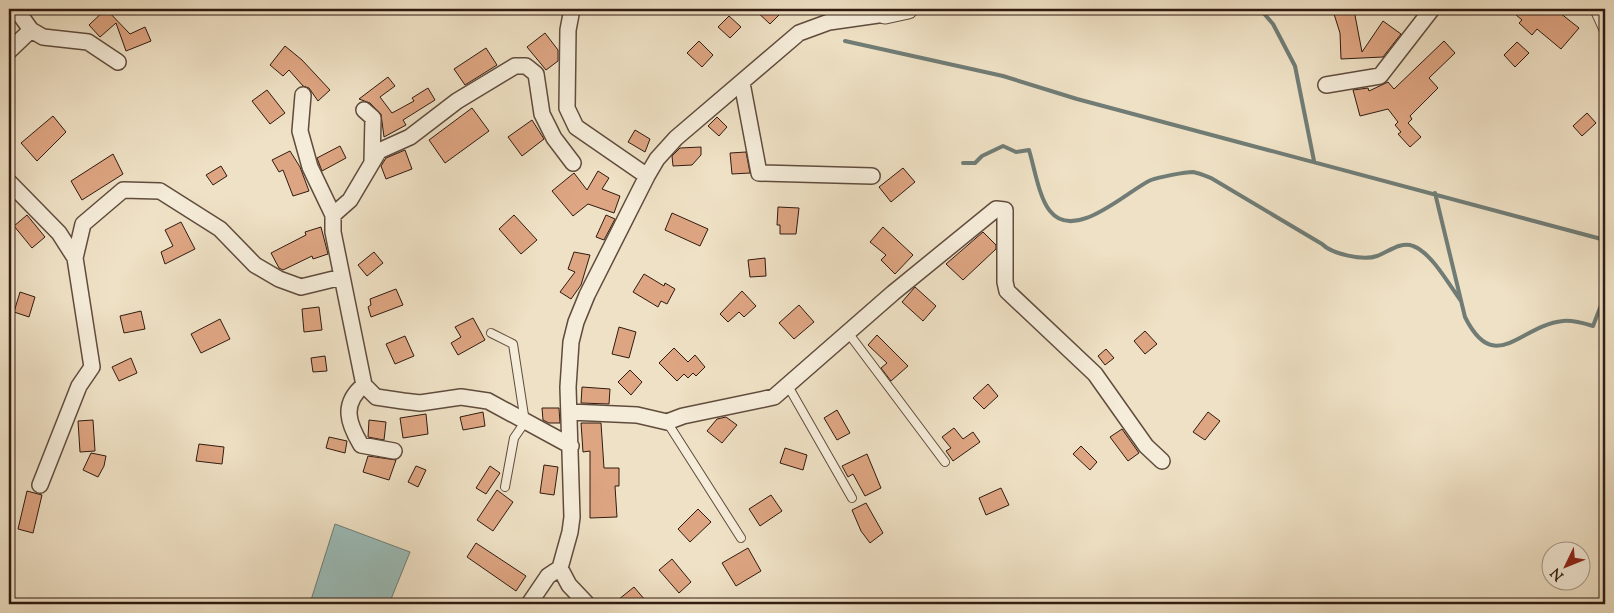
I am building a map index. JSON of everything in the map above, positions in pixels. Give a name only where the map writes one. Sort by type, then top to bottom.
[{"type":"street","points":[[16,9],[31,30],[43,37],[88,42],[118,62]]},
{"type":"street","points":[[572,9],[568,30],[567,108],[576,127],[647,176]]},
{"type":"street","points":[[587,604],[568,585],[560,568],[572,517],[568,359],[576,322],[647,176],[657,159],[676,138],[799,33],[829,22],[882,11],[908,9]]},
{"type":"street","points":[[1326,85],[1380,76],[1432,9]]},
{"type":"street","points":[[9,51],[31,30]]},
{"type":"street","points":[[332,215],[350,200],[364,180],[379,152],[410,137],[457,101],[515,66],[526,66],[536,74],[542,114],[554,138],[573,164]]},
{"type":"street","points":[[742,82],[759,172],[872,176]]},
{"type":"street","points":[[303,95],[300,131],[310,167],[332,215],[342,277],[364,385],[376,397],[420,403],[461,397],[488,401],[571,446]]},
{"type":"street","points":[[364,110],[373,118],[372,162]]},
{"type":"street","points":[[9,182],[59,233],[75,258]]},
{"type":"street","points":[[40,486],[73,399],[92,367],[75,258],[83,224],[123,190],[160,191],[220,228],[255,265],[279,279],[301,288],[342,277]]},
{"type":"street","points":[[570,412],[637,414],[668,422],[683,416],[774,398],[893,293],[996,209],[1005,210],[1005,282],[1007,291],[1095,374],[1146,446],[1162,461]]},
{"type":"street","points":[[364,385],[354,393],[349,402],[353,431],[362,445],[394,451]]},
{"type":"street","points":[[529,604],[548,576],[560,568]]},
{"type":"lane","points":[[1594,9],[1605,33]]},
{"type":"lane","points":[[491,333],[513,344],[525,422],[514,438],[505,487]]},
{"type":"lane","points":[[848,334],[945,462]]},
{"type":"lane","points":[[788,386],[852,498]]},
{"type":"lane","points":[[668,422],[741,538]]},
{"type":"water","points":[[335,524],[410,552],[389,604],[322,604],[311,600]]},
{"type":"building","points":[[106,9],[130,34],[145,27],[151,41],[126,51],[116,23],[100,37],[89,25]]},
{"type":"building","points":[[754,9],[774,9],[780,14],[770,24]]},
{"type":"building","points":[[1509,9],[1555,9],[1579,28],[1561,49],[1537,29],[1532,35],[1519,23],[1522,20]]},
{"type":"building","points":[[1354,10],[1362,52],[1383,21],[1401,34],[1383,57],[1341,59],[1340,33],[1334,14]]},
{"type":"building","points":[[729,16],[741,27],[730,38],[718,27]]},
{"type":"building","points":[[545,33],[558,50],[558,61],[546,70],[527,47]]},
{"type":"building","points":[[699,41],[713,55],[702,67],[687,53]]},
{"type":"building","points":[[1444,41],[1455,53],[1429,78],[1438,88],[1410,116],[1412,119],[1408,123],[1421,137],[1410,147],[1398,134],[1401,132],[1395,125],[1398,122],[1388,109],[1360,116],[1353,90],[1368,88],[1369,91],[1388,82],[1394,89]]},
{"type":"building","points":[[1517,42],[1529,53],[1515,67],[1504,55]]},
{"type":"building","points":[[285,46],[302,60],[330,90],[318,101],[309,88],[303,86],[289,70],[283,76],[270,65]]},
{"type":"building","points":[[486,48],[497,65],[465,85],[454,69]]},
{"type":"building","points":[[388,77],[395,86],[380,97],[392,113],[414,101],[412,98],[428,88],[435,100],[403,120],[406,125],[384,137],[381,114],[370,103],[359,99]]},
{"type":"building","points":[[267,90],[285,113],[270,124],[252,101]]},
{"type":"building","points":[[472,108],[489,131],[445,163],[429,140]]},
{"type":"building","points":[[1587,113],[1596,123],[1582,136],[1573,126]]},
{"type":"building","points":[[53,116],[66,132],[37,161],[21,143]]},
{"type":"building","points":[[717,117],[727,127],[719,136],[708,126]]},
{"type":"building","points":[[532,120],[544,139],[522,156],[508,137]]},
{"type":"building","points":[[635,130],[650,139],[645,152],[628,142]]},
{"type":"building","points":[[340,146],[346,158],[322,171],[317,158]]},
{"type":"building","points":[[701,147],[701,155],[692,165],[673,166],[672,156],[680,148]]},
{"type":"building","points":[[405,150],[412,169],[386,179],[381,166],[386,158]]},
{"type":"building","points":[[290,151],[300,167],[309,191],[293,196],[283,170],[279,172],[272,160]]},
{"type":"building","points":[[746,152],[750,173],[732,174],[730,153]]},
{"type":"building","points":[[113,154],[123,174],[82,200],[71,181]]},
{"type":"building","points":[[221,166],[227,176],[213,185],[206,175]]},
{"type":"building","points":[[903,168],[915,182],[891,202],[879,187]]},
{"type":"building","points":[[598,171],[609,178],[602,189],[620,196],[614,213],[588,204],[573,216],[552,191],[574,173],[587,190]]},
{"type":"building","points":[[778,207],[799,208],[796,234],[780,234],[780,225],[777,225]]},
{"type":"building","points":[[672,213],[708,229],[700,246],[665,230]]},
{"type":"building","points":[[27,215],[45,237],[32,248],[14,226]]},
{"type":"building","points":[[514,215],[537,240],[521,254],[499,229]]},
{"type":"building","points":[[606,215],[615,219],[604,240],[596,237]]},
{"type":"building","points":[[181,222],[195,249],[165,264],[161,252],[173,246],[165,230]]},
{"type":"building","points":[[321,227],[328,254],[313,259],[312,256],[283,270],[279,268],[271,253],[306,235],[305,232]]},
{"type":"building","points":[[883,227],[913,255],[895,274],[881,260],[886,255],[870,242]]},
{"type":"building","points":[[983,232],[996,245],[996,249],[963,280],[946,264]]},
{"type":"building","points":[[374,252],[383,263],[367,276],[358,265]]},
{"type":"building","points":[[574,252],[590,255],[581,285],[571,299],[560,292],[575,272],[568,269]]},
{"type":"building","points":[[765,258],[766,276],[750,277],[748,260]]},
{"type":"building","points":[[644,274],[664,286],[665,283],[675,289],[667,304],[661,301],[658,307],[633,292]]},
{"type":"building","points":[[915,287],[936,306],[923,321],[902,302]]},
{"type":"building","points":[[396,289],[403,305],[371,317],[368,307],[371,305],[370,299]]},
{"type":"building","points":[[742,291],[756,306],[744,317],[739,312],[728,322],[720,314]]},
{"type":"building","points":[[20,292],[35,297],[29,317],[14,312]]},
{"type":"building","points":[[799,305],[814,322],[794,339],[779,323]]},
{"type":"building","points":[[319,307],[322,330],[304,332],[302,309]]},
{"type":"building","points":[[141,311],[145,329],[124,333],[120,316]]},
{"type":"building","points":[[473,318],[485,340],[458,355],[451,343],[461,337],[455,327]]},
{"type":"building","points":[[220,319],[230,339],[201,353],[191,334]]},
{"type":"building","points":[[619,327],[636,332],[629,358],[612,354]]},
{"type":"building","points":[[1145,331],[1157,344],[1145,354],[1134,341]]},
{"type":"building","points":[[877,335],[908,366],[891,381],[881,368],[887,363],[868,345]]},
{"type":"building","points":[[405,336],[414,356],[395,364],[386,344]]},
{"type":"building","points":[[674,348],[688,362],[695,355],[705,367],[696,376],[693,373],[688,378],[684,374],[677,381],[659,363]]},
{"type":"building","points":[[1106,349],[1114,358],[1105,365],[1098,356]]},
{"type":"building","points":[[325,356],[327,371],[313,372],[311,358]]},
{"type":"building","points":[[131,358],[137,373],[119,381],[112,367]]},
{"type":"building","points":[[630,370],[642,382],[631,395],[618,382]]},
{"type":"building","points":[[988,384],[998,396],[984,409],[973,398]]},
{"type":"building","points":[[582,387],[610,389],[609,404],[581,403]]},
{"type":"building","points":[[542,408],[559,408],[560,423],[549,423],[543,420]]},
{"type":"building","points":[[837,410],[850,433],[837,440],[824,418]]},
{"type":"building","points":[[483,412],[485,426],[463,430],[460,417]]},
{"type":"building","points":[[1208,412],[1220,421],[1205,440],[1193,432]]},
{"type":"building","points":[[426,414],[428,434],[403,438],[400,418]]},
{"type":"building","points":[[726,417],[737,425],[722,443],[707,431],[717,419]]},
{"type":"building","points":[[93,420],[95,451],[80,452],[78,421]]},
{"type":"building","points":[[369,420],[386,422],[384,440],[368,437]]},
{"type":"building","points":[[581,423],[601,423],[604,468],[619,468],[619,486],[615,486],[617,517],[590,518],[590,451],[583,452]]},
{"type":"building","points":[[954,428],[963,439],[973,432],[980,442],[953,461],[946,451],[951,448],[942,437]]},
{"type":"building","points":[[1122,429],[1139,453],[1128,461],[1110,437]]},
{"type":"building","points":[[329,437],[347,441],[345,453],[326,448]]},
{"type":"building","points":[[199,444],[224,447],[222,464],[196,461]]},
{"type":"building","points":[[1081,446],[1097,462],[1090,470],[1073,454]]},
{"type":"building","points":[[785,448],[807,455],[803,470],[780,463]]},
{"type":"building","points":[[91,453],[106,456],[104,466],[98,477],[83,470]]},
{"type":"building","points":[[867,454],[881,488],[865,496],[853,474],[848,477],[842,466]]},
{"type":"building","points":[[368,456],[396,460],[389,480],[363,472]]},
{"type":"building","points":[[544,465],[558,467],[554,495],[540,493]]},
{"type":"building","points":[[416,466],[426,470],[418,487],[408,482]]},
{"type":"building","points":[[490,466],[500,473],[486,494],[476,488]]},
{"type":"building","points":[[1001,488],[1009,505],[986,515],[979,498]]},
{"type":"building","points":[[497,490],[513,502],[493,531],[477,520]]},
{"type":"building","points":[[27,491],[42,495],[33,533],[18,529]]},
{"type":"building","points":[[771,495],[782,511],[760,526],[749,509]]},
{"type":"building","points":[[866,503],[883,533],[870,543],[861,531],[852,510]]},
{"type":"building","points":[[698,509],[711,522],[690,542],[678,529]]},
{"type":"building","points":[[476,543],[526,576],[516,591],[467,557]]},
{"type":"building","points":[[748,548],[761,571],[736,586],[722,563]]},
{"type":"building","points":[[672,559],[691,582],[679,593],[659,570]]},
{"type":"building","points":[[634,587],[645,600],[639,604],[613,604]]},
{"type":"waterway","points":[[1260,9],[1273,24],[1295,66],[1314,161]]},
{"type":"waterway","points":[[845,41],[1003,76],[1077,99],[1605,240]]},
{"type":"waterway","points":[[963,163],[975,163],[982,156],[1003,146],[1016,152],[1029,150],[1046,205],[1050,211],[1061,219],[1073,221],[1087,218],[1101,211],[1151,180],[1184,173],[1198,173],[1211,178],[1340,254],[1364,258],[1377,256],[1399,246],[1413,246],[1427,255],[1446,278],[1461,301]]},
{"type":"waterway","points":[[1435,193],[1465,317],[1476,335],[1487,344],[1498,346],[1509,343],[1548,324],[1563,321],[1574,321],[1593,326],[1605,295]]}]
